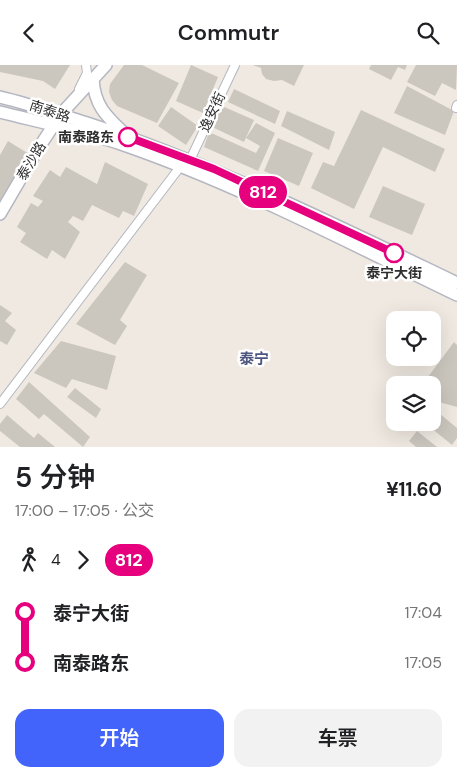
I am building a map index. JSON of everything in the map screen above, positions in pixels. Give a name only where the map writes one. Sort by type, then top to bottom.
[{"type":"main road","name":"泰沙路","points":[[0,214],[61,114],[106,65]]},
{"type":"main road","points":[[93,78],[95,98],[99,106],[127,136]]},
{"type":"main road","name":"南泰路","points":[[0,97],[61,114],[190,160],[246,184],[457,283]]},
{"type":"main road","name":"南泰路","points":[[0,111],[121,144],[180,167],[305,222],[457,295]]},
{"type":"street","points":[[77,96],[87,73],[86,65]]},
{"type":"street","name":"逸安街","points":[[190,160],[235,65]]},
{"type":"street","points":[[0,404],[180,167]]},
{"type":"building","points":[[0,65],[70,65],[55,89],[43,81],[0,72]]},
{"type":"building","points":[[124,65],[142,65],[179,83],[157,123],[117,106],[112,100],[109,92],[110,84]]},
{"type":"building","points":[[191,65],[218,77],[203,113],[176,101]]},
{"type":"building","points":[[253,65],[304,65],[294,86],[282,80],[266,79],[262,74],[261,68]]},
{"type":"building","points":[[371,65],[407,65],[405,70],[398,67],[391,80],[369,69]]},
{"type":"building","points":[[416,65],[457,65],[456,90],[442,83],[435,96],[407,82]]},
{"type":"building","points":[[407,86],[454,111],[445,135],[394,113]]},
{"type":"building","points":[[234,89],[280,111],[275,124],[228,102]]},
{"type":"building","points":[[222,106],[254,120],[244,142],[212,127]]},
{"type":"building","points":[[171,107],[198,126],[186,145],[158,126]]},
{"type":"building","points":[[361,110],[445,149],[435,172],[383,147],[354,209],[311,188],[323,162],[334,166]]},
{"type":"building","points":[[287,111],[335,132],[329,150],[281,126]]},
{"type":"building","points":[[256,123],[275,133],[258,171],[204,147],[209,132],[256,153],[260,146],[246,138]]},
{"type":"building","points":[[278,138],[313,153],[299,186],[264,171]]},
{"type":"building","points":[[8,141],[29,154],[0,201],[0,155]]},
{"type":"building","points":[[105,162],[148,184],[134,216],[123,211],[119,218],[92,205],[83,221],[73,216],[68,222],[80,232],[65,259],[52,250],[47,259],[20,242],[26,233],[17,227],[31,203],[38,207],[43,201],[33,196],[50,170],[60,177],[66,167],[97,184]]},
{"type":"building","points":[[383,186],[425,204],[412,235],[369,217]]},
{"type":"building","points":[[125,262],[147,275],[120,320],[127,326],[115,345],[76,324]]},
{"type":"building","points":[[0,305],[12,313],[5,321],[16,330],[7,345],[0,341]]},
{"type":"building","points":[[61,341],[116,356],[107,390],[72,379],[66,388],[34,373]]},
{"type":"building","points":[[454,342],[457,345],[457,407],[441,403],[441,376],[429,376],[436,366],[441,366],[441,359]]},
{"type":"building","points":[[29,382],[90,437],[83,447],[44,414],[39,419],[16,399]]},
{"type":"building","points":[[75,388],[101,409],[96,418],[67,397]]},
{"type":"building","points":[[7,415],[34,438],[38,433],[55,447],[20,447],[0,431],[0,424]]},
{"type":"building","points":[[441,415],[457,428],[457,438],[452,445],[435,431],[441,431]]},
{"type":"building","points":[[417,431],[437,447],[416,447],[409,441]]},
{"type":"bus line","name":"812","points":[[128,137],[214,169],[394,253]]},
{"type":"place","name":"南泰路东","points":[[128,137]]},
{"type":"place","name":"泰宁大街","points":[[394,253]]},
{"type":"district","name":"泰宁","points":[[254,359]]}]
